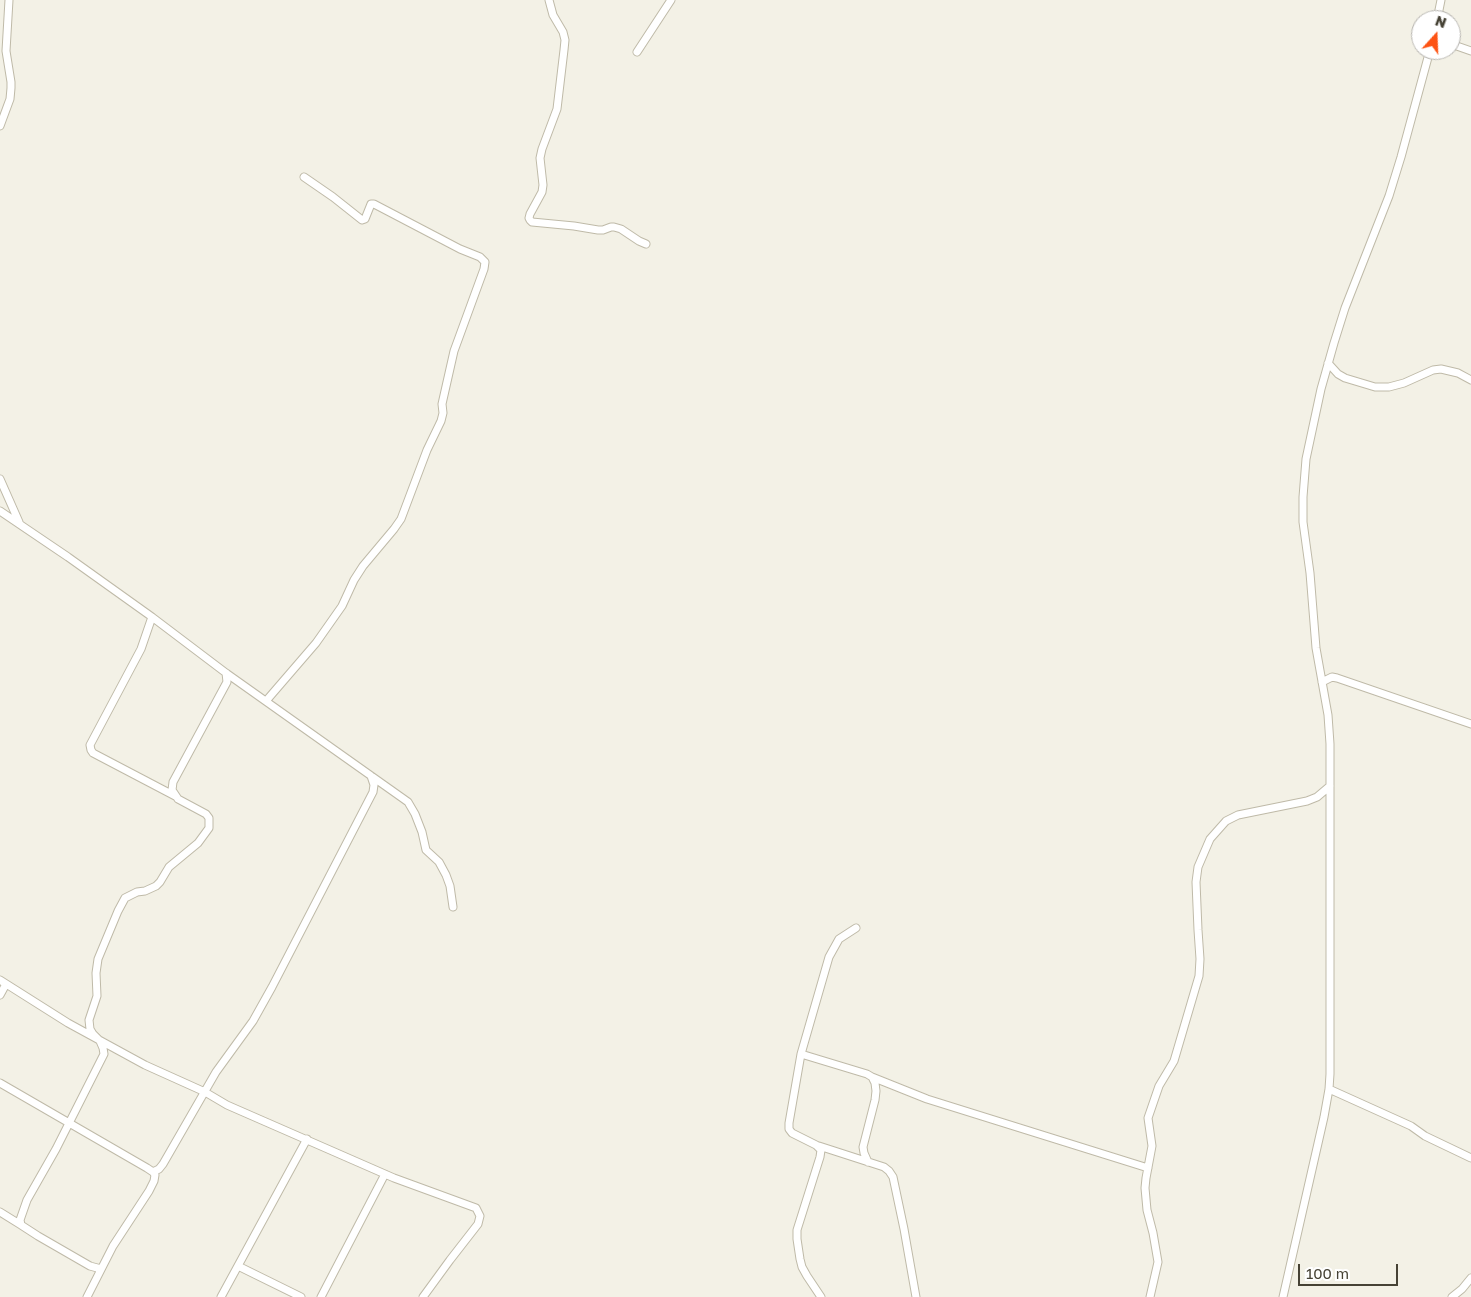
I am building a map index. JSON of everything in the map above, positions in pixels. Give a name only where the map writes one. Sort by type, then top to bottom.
[{"type":"street","points":[[0,126],[10,99],[11,88],[6,51],[9,0]]},
{"type":"street","points":[[549,0],[565,40],[557,109],[540,158],[542,192],[529,218],[532,222],[580,226],[598,230],[614,227],[646,244]]},
{"type":"street","points":[[637,52],[671,0]]},
{"type":"street","points":[[1283,1297],[1330,1089],[1330,744],[1328,715],[1315,639],[1310,573],[1303,522],[1304,476],[1310,437],[1328,363],[1345,308],[1389,196],[1427,60]]},
{"type":"street","points":[[266,701],[316,643],[342,606],[363,566],[394,530],[400,519],[427,450],[441,421],[442,404],[454,351],[485,262],[480,257],[460,249],[374,204],[370,206],[365,219],[362,220],[333,196],[304,178]]},
{"type":"street","points":[[1328,363],[1338,374],[1345,378],[1375,387],[1389,387],[1404,383],[1441,369],[1458,373],[1471,380]]},
{"type":"street","points":[[0,479],[19,524]]},
{"type":"street","points":[[0,511],[68,556],[226,673],[408,802],[422,832],[426,850],[439,862],[446,875],[450,886],[453,908]]},
{"type":"street","points":[[21,1225],[21,1216],[27,1200],[104,1054],[104,1048],[100,1041],[91,1032],[89,1020],[97,996],[97,965],[100,953],[121,904],[130,895],[156,886],[169,867],[198,843],[209,828],[209,818],[206,814],[90,750],[90,746],[142,649],[152,617]]},
{"type":"street","points":[[175,796],[172,790],[173,782],[227,682],[226,673]]},
{"type":"street","points":[[1322,682],[1337,678],[1471,724]]},
{"type":"street","points":[[153,1172],[163,1164],[216,1072],[252,1021],[286,960],[373,792],[374,785],[371,776]]},
{"type":"street","points":[[1150,1297],[1158,1262],[1147,1210],[1145,1188],[1152,1146],[1148,1124],[1150,1108],[1159,1086],[1174,1061],[1199,976],[1197,874],[1204,851],[1216,832],[1226,821],[1234,816],[1307,801],[1317,797],[1330,786]]},
{"type":"street","points":[[856,928],[839,939],[832,952],[801,1054],[789,1129],[796,1136],[819,1146],[884,1167],[889,1171],[893,1177],[904,1228],[916,1297]]},
{"type":"street","points":[[0,995],[3,982],[42,1008],[100,1041],[228,1105],[386,1174],[476,1208],[480,1216],[478,1224],[423,1297]]},
{"type":"street","points":[[801,1054],[872,1077],[927,1099],[1148,1168]]},
{"type":"street","points":[[868,1162],[863,1147],[875,1100],[875,1083],[872,1077]]},
{"type":"street","points":[[0,1083],[153,1172]]},
{"type":"street","points":[[1330,1089],[1411,1126],[1430,1139],[1471,1158]]},
{"type":"street","points":[[221,1297],[307,1139]]},
{"type":"street","points":[[819,1146],[820,1157],[802,1212],[797,1230],[797,1239],[802,1267],[821,1297]]},
{"type":"street","points":[[87,1297],[113,1246],[152,1186],[154,1181],[153,1172]]},
{"type":"street","points":[[321,1297],[386,1174]]},
{"type":"street","points":[[0,1212],[90,1266],[101,1269]]},
{"type":"street","points":[[238,1266],[301,1297]]},
{"type":"street","points":[[1452,1297],[1471,1278]]}]
